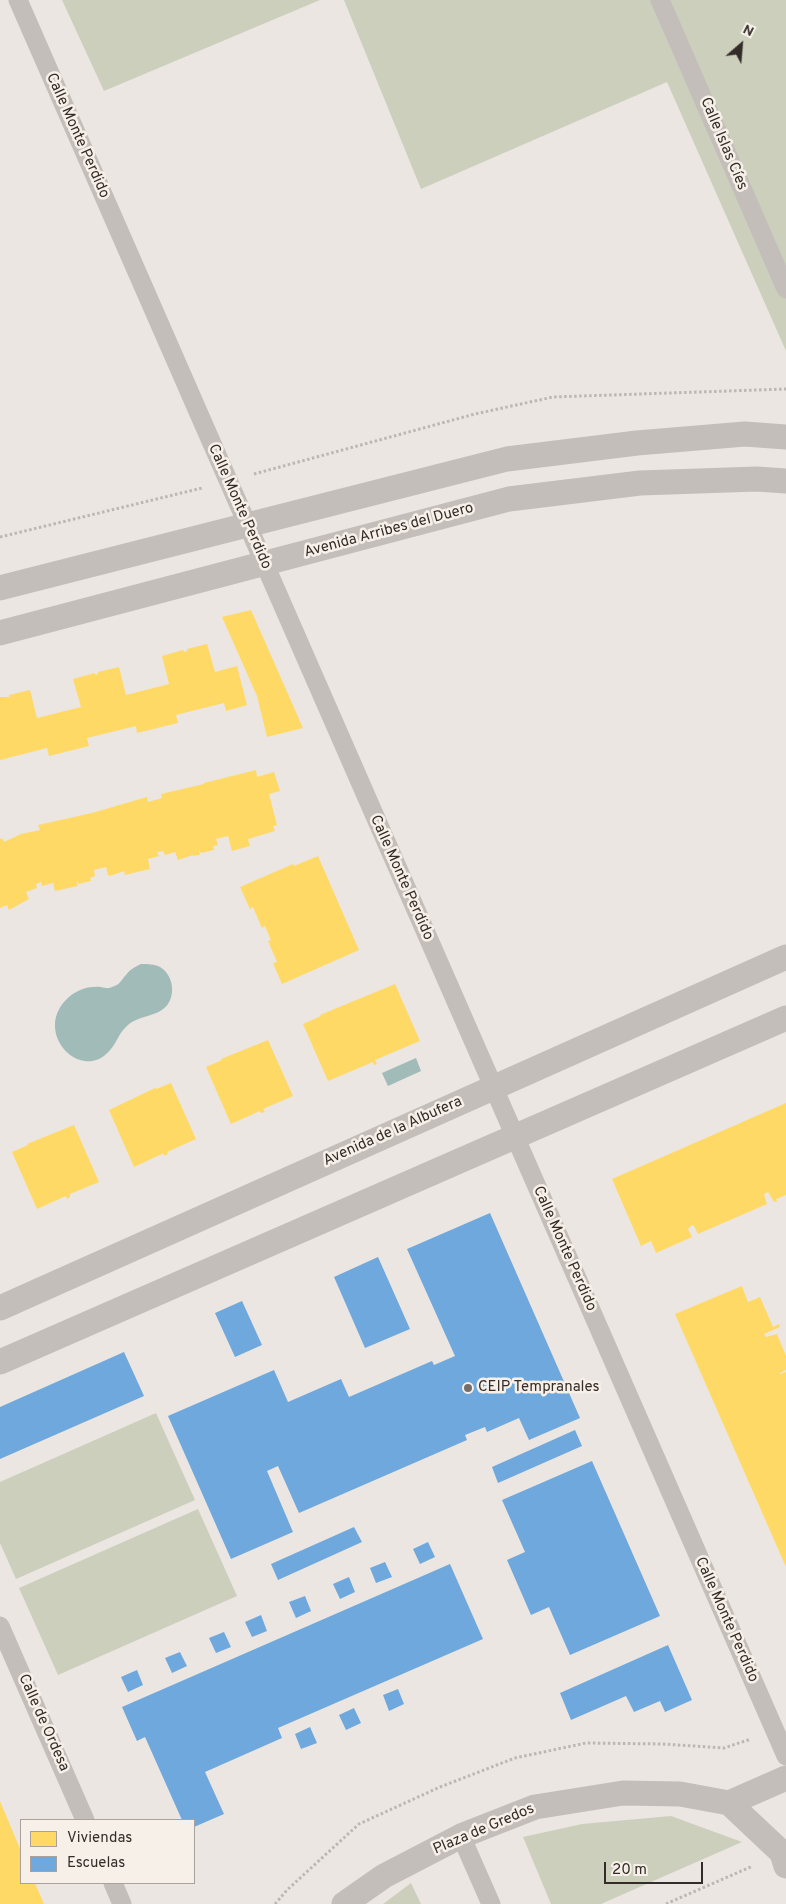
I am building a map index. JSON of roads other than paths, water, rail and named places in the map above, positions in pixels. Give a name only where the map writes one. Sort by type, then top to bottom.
[{"type":"street","name":"Calle Monte Perdido","points":[[18,0],[227,482],[786,1756]]},
{"type":"street","name":"Calle Islas Cíes","points":[[660,0],[786,289]]},
{"type":"street","points":[[0,588],[508,459],[637,442],[746,434],[786,437]]},
{"type":"street","name":"Avenida Arribes del Duero","points":[[0,633],[509,499],[640,483],[757,479],[786,481]]},
{"type":"street","name":"Avenida de la Albufera","points":[[0,1308],[786,957]]},
{"type":"street","points":[[0,1362],[786,1018]]},
{"type":"street","name":"Calle de Ordesa","points":[[0,1626],[85,1819]]},
{"type":"street","points":[[784,1860],[729,1803],[786,1778]]},
{"type":"street","name":"Plaza de Gredos","points":[[344,1904],[384,1876],[461,1836],[535,1807],[623,1792],[680,1794],[729,1803]]},
{"type":"street","points":[[461,1836],[491,1904]]},
{"type":"street","points":[[113,1884],[122,1904]]},
{"type":"water","points":[[141,964],[158,966],[167,974],[172,984],[172,994],[168,1004],[159,1012],[131,1023],[122,1032],[111,1049],[99,1059],[87,1061],[75,1058],[64,1050],[58,1038],[55,1025],[58,1011],[69,997],[80,990],[88,988],[115,986],[131,970]]},
{"type":"water","points":[[416,1058],[421,1071],[388,1086],[382,1073]]},
{"type":"place","name":"CEIP Tempranales","points":[[468,1388]]}]
